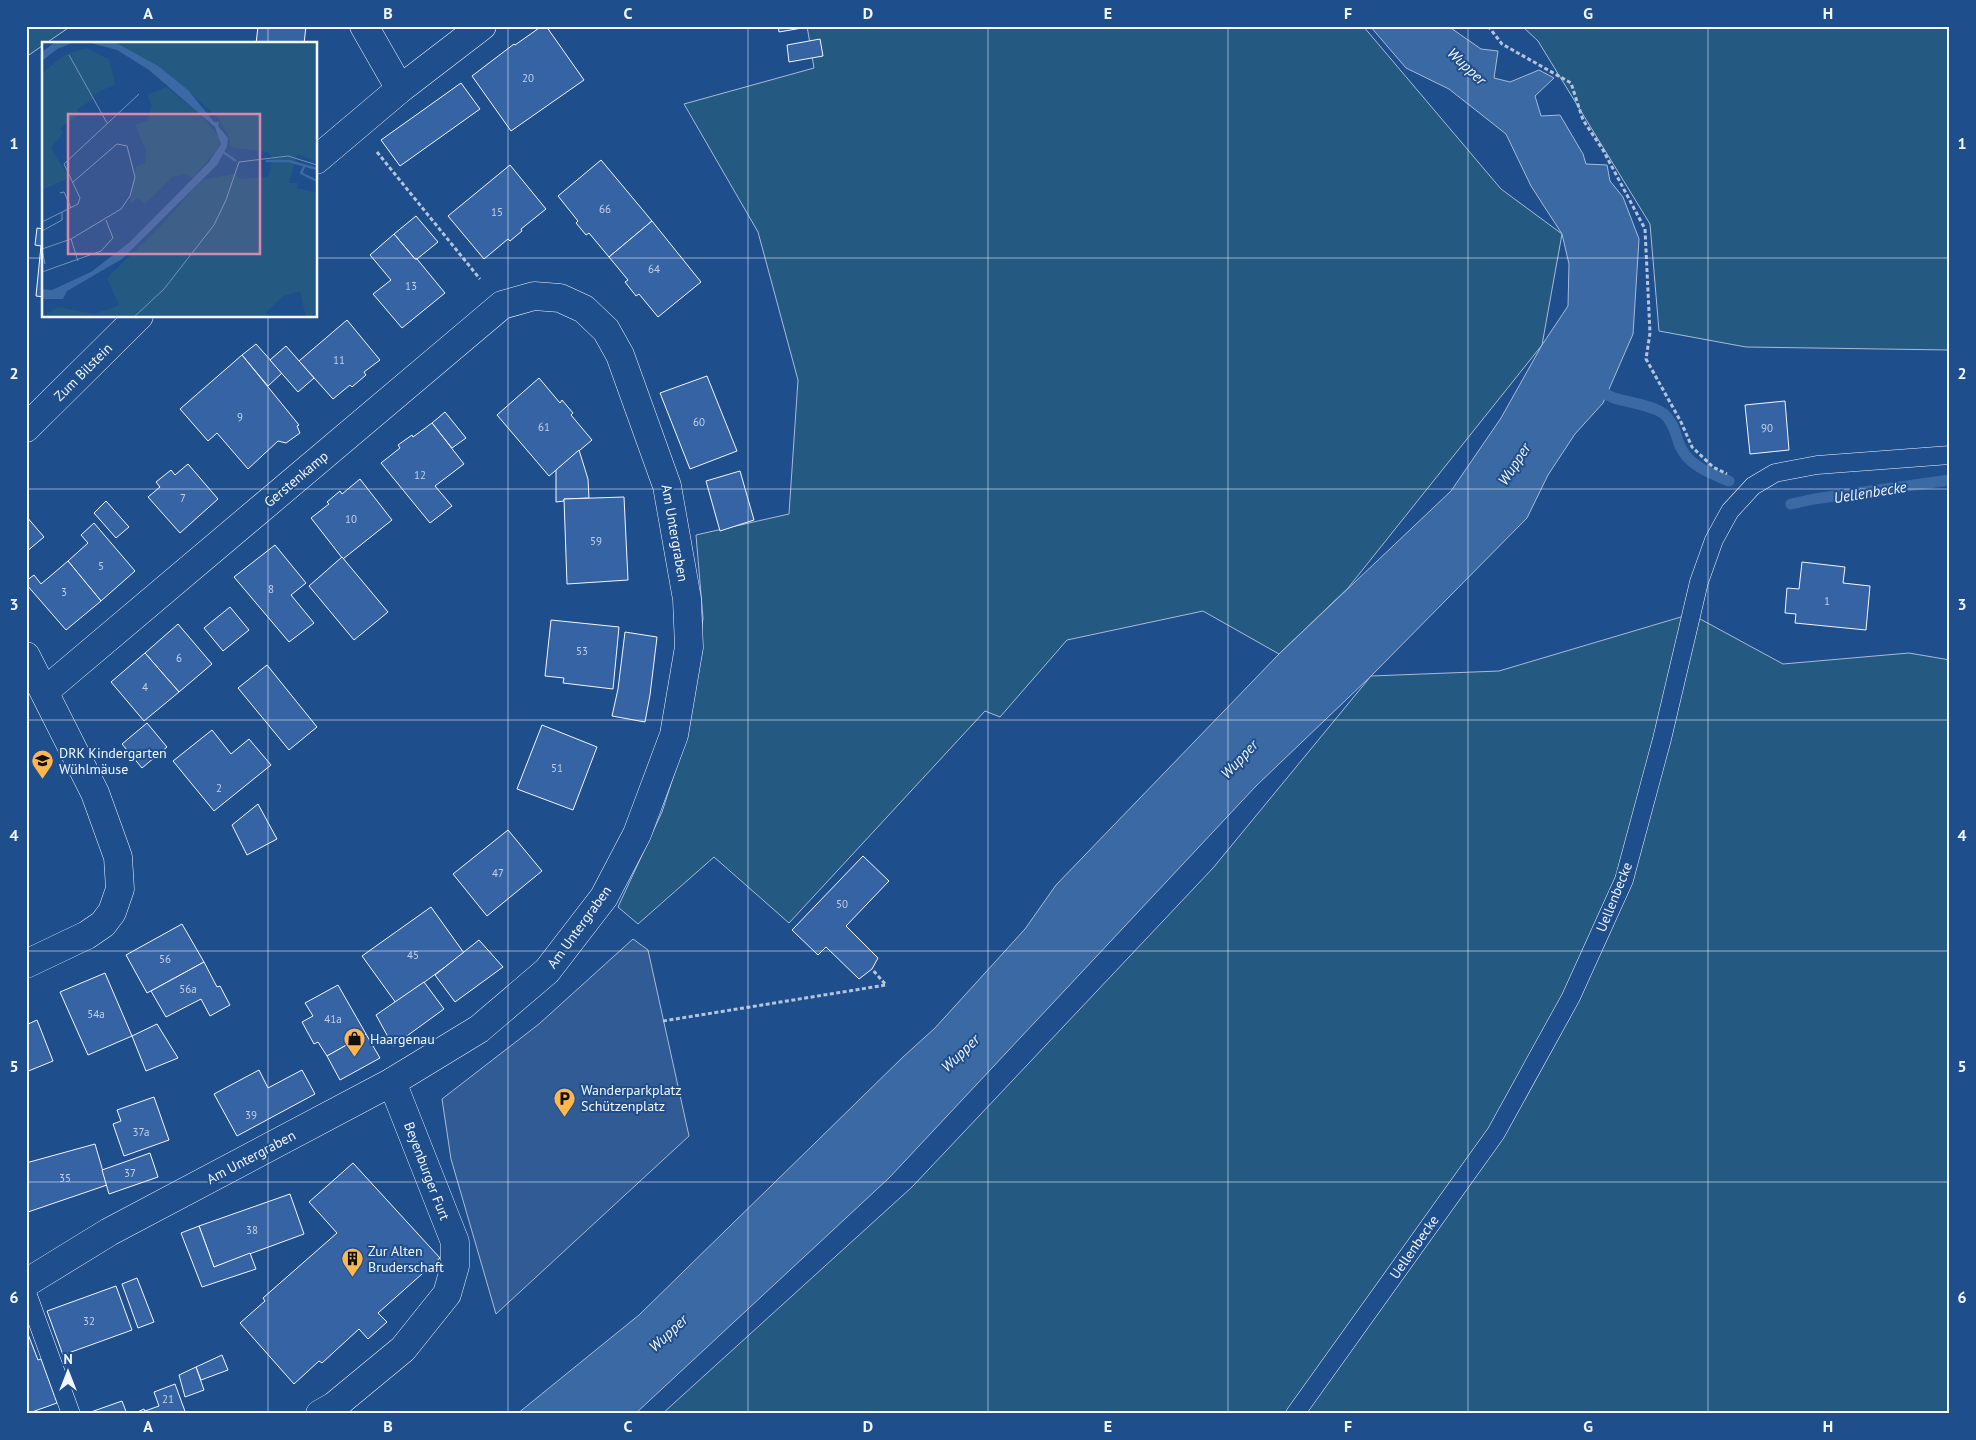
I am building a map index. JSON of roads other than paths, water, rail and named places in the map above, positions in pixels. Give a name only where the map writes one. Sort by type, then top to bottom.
[{"type":"street","points":[[364,26],[400,89]]},
{"type":"street","points":[[318,158],[400,89],[482,26]]},
{"type":"street","name":"Gerstenkamp","points":[[45,691],[502,305],[534,296],[560,298]]},
{"type":"street","name":"Am Untergraben","points":[[26,1283],[109,1232],[392,1082],[479,1029],[547,971],[604,897],[637,834],[674,735],[689,647],[687,599],[667,486],[620,355],[606,330],[584,309],[560,298]]},
{"type":"street","name":"Zum Bilstein","points":[[26,428],[137,318]]},
{"type":"street","points":[[26,656],[95,793],[118,857],[120,889],[112,912],[103,924],[87,935],[26,964]]},
{"type":"street","name":"Beyenburger Furt","points":[[320,1414],[334,1406],[403,1349],[447,1294],[455,1266],[454,1242],[392,1082]]},
{"type":"lane","name":"Uellenbecke","points":[[1295,1414],[1496,1132],[1571,997],[1624,880],[1662,739],[1693,606],[1707,556],[1730,511],[1753,486],[1775,473],[1801,467],[1950,455]]},
{"type":"lane","points":[[26,1290],[71,1414]]},
{"type":"water","name":"Wupper","points":[[1370,26],[1448,26],[1481,49],[1498,51],[1494,78],[1510,82],[1539,70],[1554,78],[1535,96],[1541,116],[1560,115],[1583,154],[1586,164],[1607,165],[1610,181],[1623,197],[1639,239],[1633,334],[1603,403],[1575,434],[1548,475],[1527,518],[1371,676],[1256,786],[889,1178],[635,1414],[517,1414],[639,1315],[935,1028],[1025,929],[1056,885],[1279,654],[1451,491],[1501,418],[1542,345],[1568,306],[1569,264],[1562,234],[1531,186],[1506,134],[1449,89],[1406,68]]},
{"type":"waterway","name":"Uellenbecke","points":[[1593,388],[1614,398],[1661,412],[1671,422],[1680,446],[1689,459],[1701,468],[1729,481]]},
{"type":"waterway","name":"Uellenbecke","points":[[1791,504],[1814,499],[1950,480]]},
{"type":"place","name":"DRK Kindergarten Wühlmäuse","points":[[43,780]]},
{"type":"place","name":"Haargenau","points":[[354,1058]]},
{"type":"place","name":"Wanderparkplatz Schützenplatz","points":[[565,1117]]},
{"type":"place","name":"Zur Alten Bruderschaft","points":[[352,1278]]}]
